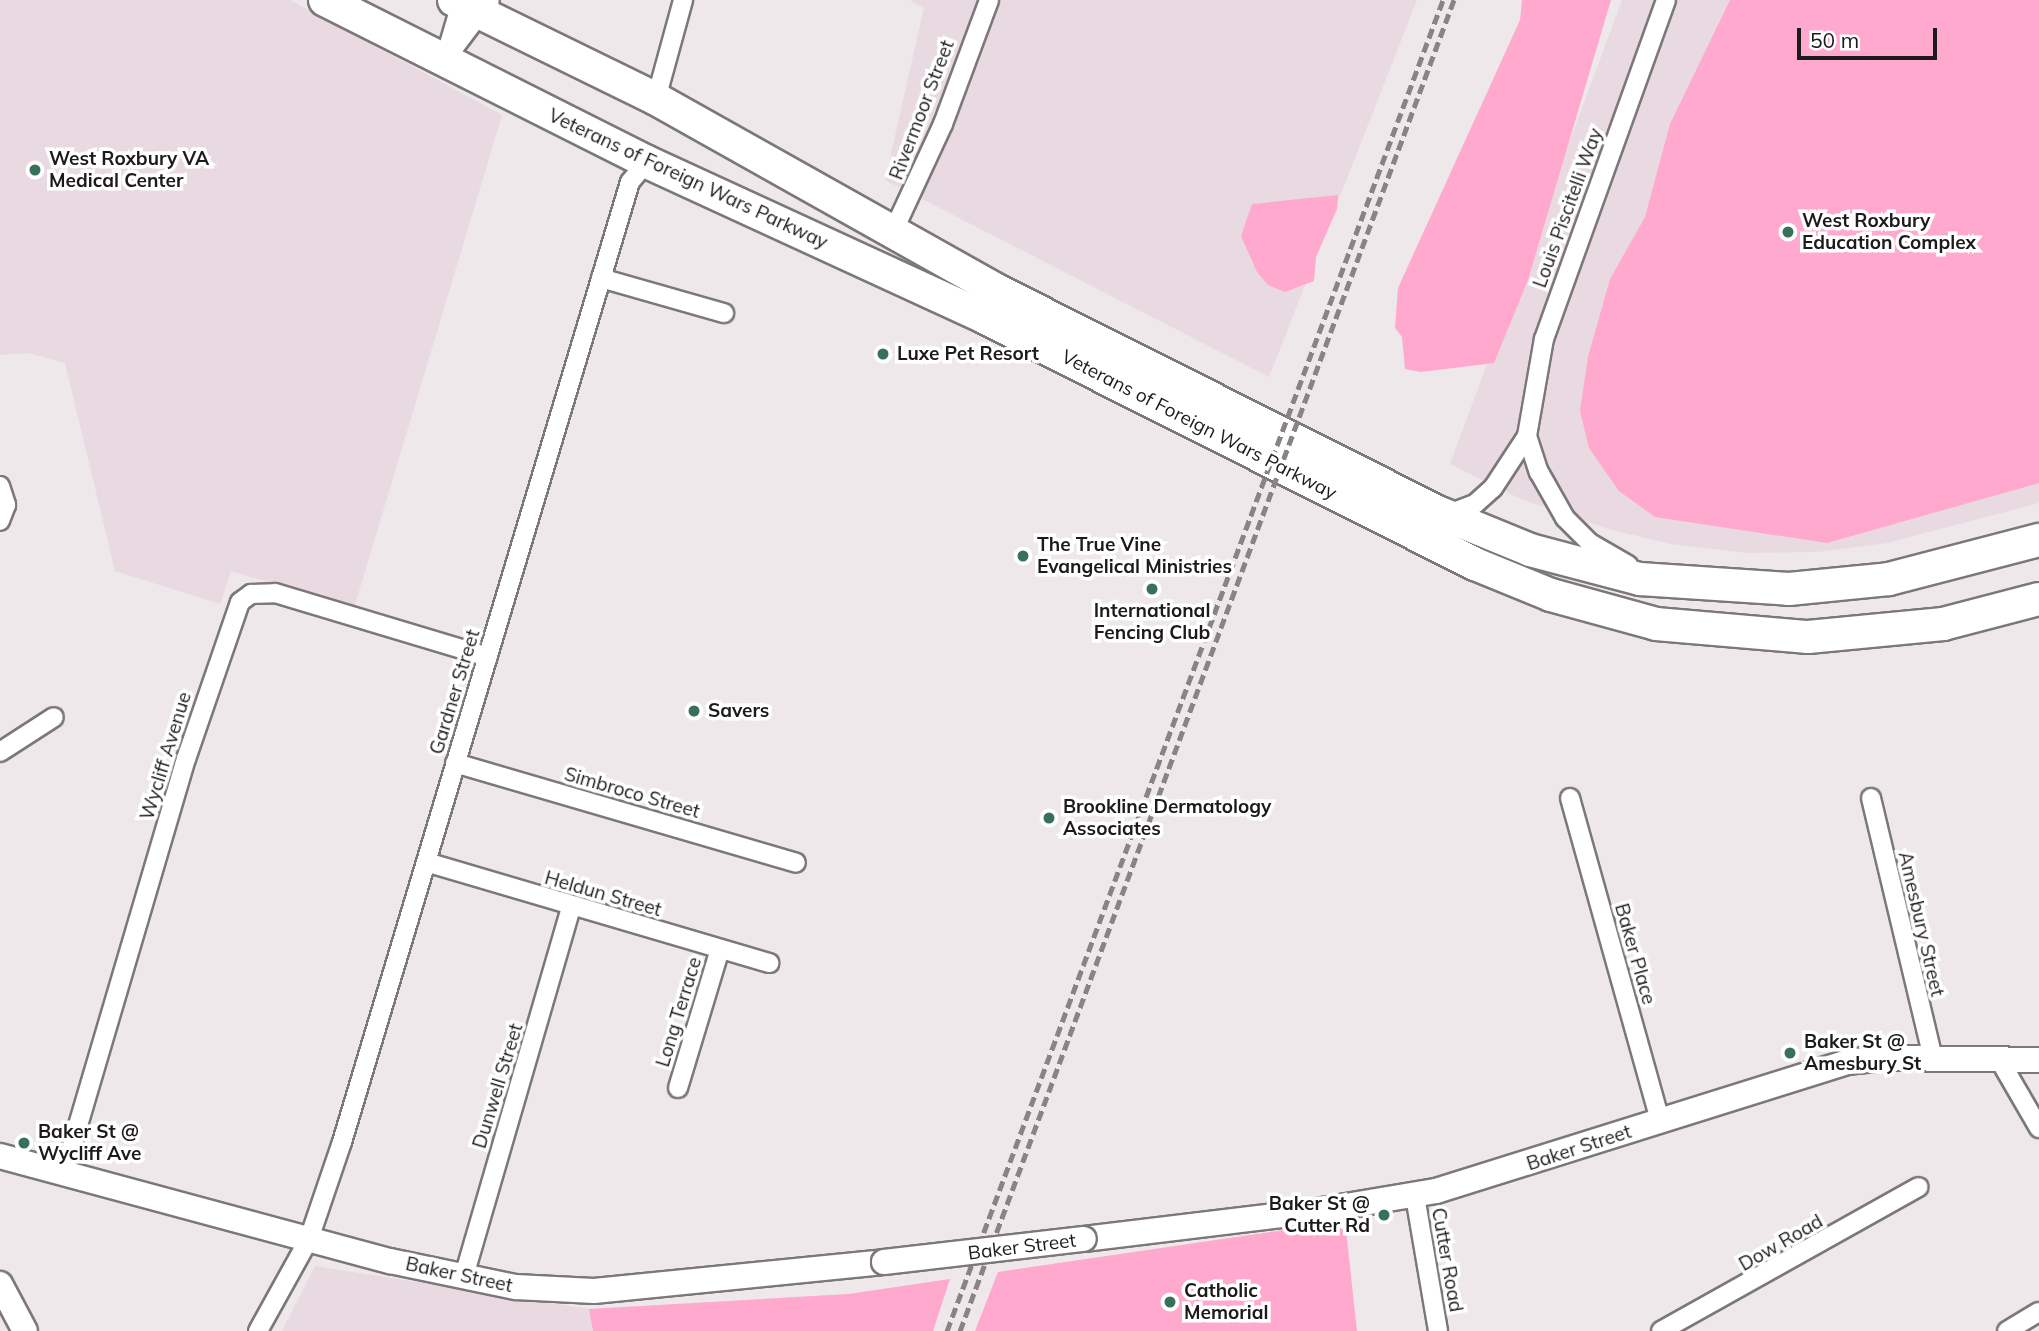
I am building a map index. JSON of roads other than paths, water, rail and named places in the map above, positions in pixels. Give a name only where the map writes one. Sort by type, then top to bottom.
[{"type":"highway","name":"Veterans of Foreign Wars Parkway","points":[[325,0],[647,162],[986,318],[1491,572],[1578,605],[1638,621],[1708,632],[1808,637],[1908,629],[2039,599]]},
{"type":"highway","name":"Veterans of Foreign Wars Parkway","points":[[469,3],[656,99],[892,234],[1446,515],[1550,557],[1656,581],[1758,589],[1855,585],[2039,540]]},
{"type":"street","points":[[656,99],[683,0]]},
{"type":"street","name":"Rivermoor Street","points":[[892,234],[943,124],[989,0]]},
{"type":"street","name":"Louis Piscitelli Way","points":[[1446,515],[1475,504],[1493,488],[1527,436],[1544,339],[1666,0]]},
{"type":"street","points":[[444,61],[469,3]]},
{"type":"street","name":"Gardner Street","points":[[258,1331],[309,1239],[426,862],[630,182],[647,162]]},
{"type":"street","points":[[601,278],[724,313]]},
{"type":"street","name":"Louis Piscitelli Way","points":[[1527,436],[1539,472],[1565,518],[1590,543],[1656,581]]},
{"type":"street","points":[[0,486],[6,505],[0,521]]},
{"type":"street","name":"Wycliff Avenue","points":[[65,1172],[231,619],[240,602],[251,594],[275,593],[488,657]]},
{"type":"street","points":[[0,752],[54,717]]},
{"type":"street","name":"Simbroco Street","points":[[455,763],[796,863]]},
{"type":"street","name":"Baker Place","points":[[1570,798],[1660,1121]]},
{"type":"street","name":"Amesbury Street","points":[[1871,798],[1933,1058]]},
{"type":"street","name":"Heldun Street","points":[[426,862],[571,908],[769,963]]},
{"type":"street","name":"Dunwell Street","points":[[464,1276],[571,908]]},
{"type":"street","name":"Long Terrace","points":[[678,1087],[720,949]]},
{"type":"street","name":"Baker Street","points":[[0,1156],[309,1239],[464,1276],[516,1287],[594,1291],[1084,1239],[1415,1196],[1497,1175],[1847,1062],[1933,1058],[2039,1060]]},
{"type":"street","points":[[1999,1059],[2039,1128]]},
{"type":"street","name":"Dow Road","points":[[1661,1331],[1919,1187]]},
{"type":"street","name":"Cutter Road","points":[[1415,1196],[1438,1331]]},
{"type":"street","points":[[0,1284],[25,1331]]},
{"type":"street","points":[[2007,1331],[2039,1312]]},
{"type":"railway","points":[[947,1331],[1443,0]]},
{"type":"railway","points":[[960,1331],[1454,0]]},
{"type":"place","name":"West Roxbury VA Medical Center","points":[[35,170]]},
{"type":"place","name":"West Roxbury Education Complex","points":[[1788,232]]},
{"type":"place","name":"Luxe Pet Resort","points":[[883,354]]},
{"type":"place","name":"The True Vine Evangelical Ministries","points":[[1023,556]]},
{"type":"place","name":"International Fencing Club","points":[[1152,589]]},
{"type":"place","name":"Savers","points":[[694,711]]},
{"type":"place","name":"Brookline Dermatology Associates","points":[[1049,818]]},
{"type":"place","name":"Baker St @ Amesbury St","points":[[1790,1053]]},
{"type":"place","name":"Baker St @ Wycliff Ave","points":[[24,1143]]},
{"type":"place","name":"Baker St @ Cutter Rd","points":[[1384,1215]]},
{"type":"place","name":"Catholic Memorial","points":[[1170,1302]]}]
